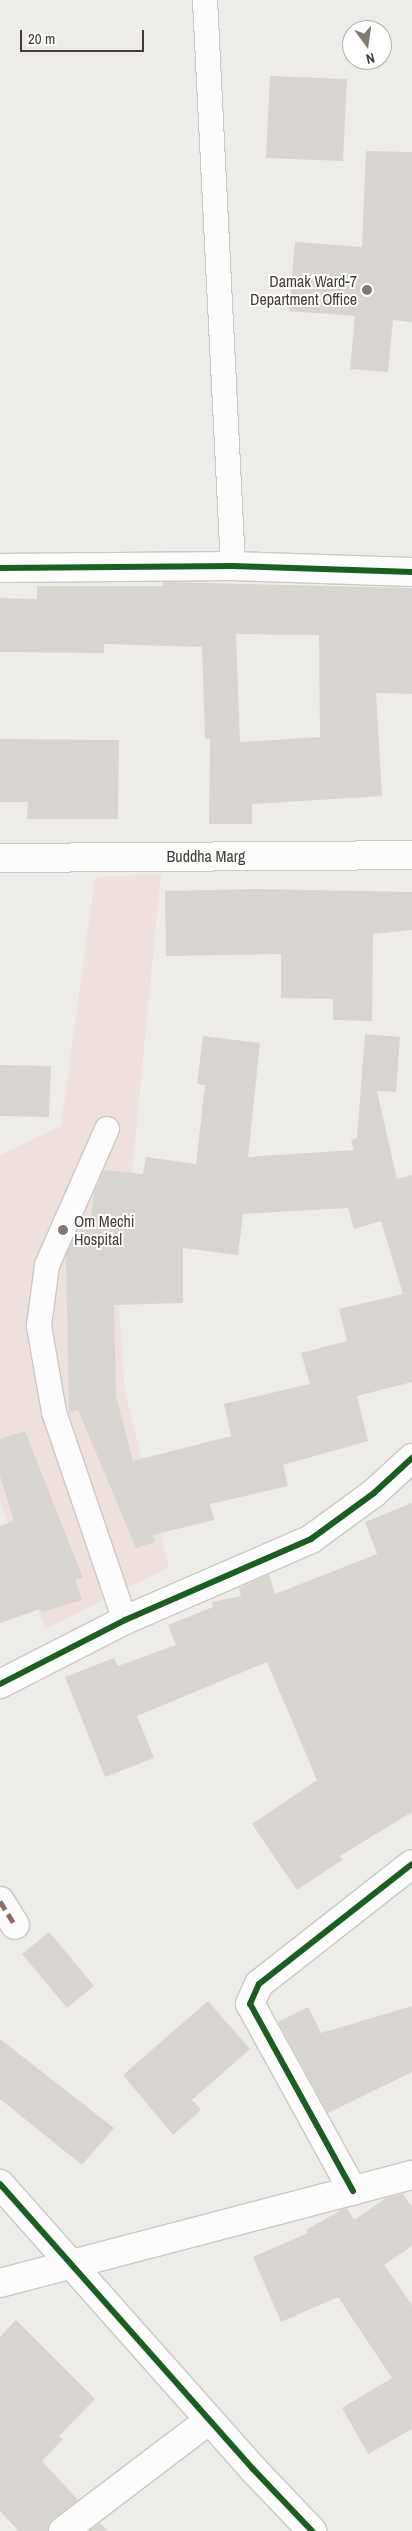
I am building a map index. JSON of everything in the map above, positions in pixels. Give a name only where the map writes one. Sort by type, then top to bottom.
[{"type":"street","points":[[0,568],[234,566],[412,572]]},
{"type":"street","name":"Buddha Marg","points":[[0,858],[412,855]]},
{"type":"street","points":[[0,1684],[125,1620],[311,1539],[374,1493],[412,1458]]},
{"type":"street","points":[[353,2191],[250,2004],[259,1984],[412,1864]]},
{"type":"street","points":[[0,1901],[15,1925]]},
{"type":"street","points":[[0,2283],[70,2263],[412,2175]]},
{"type":"street","points":[[0,2184],[210,2420],[312,2531]]},
{"type":"street","points":[[63,2531],[210,2420]]},
{"type":"lane","points":[[206,0],[234,566]]},
{"type":"lane","points":[[107,1129],[47,1265],[38,1326],[54,1412],[125,1620]]},
{"type":"shaded area","name":"Om Mechi Hospital","points":[[161,874],[119,1306],[125,1391],[169,1567],[45,1629],[0,1501],[0,1155],[61,1126],[95,877]]},
{"type":"building","points":[[270,76],[347,79],[343,161],[266,158]]},
{"type":"building","points":[[366,151],[412,152],[412,322],[393,320],[388,372],[350,369],[355,316],[289,311],[295,242],[362,247]]},
{"type":"building","points":[[163,582],[412,588],[412,694],[376,693],[382,796],[252,804],[252,824],[209,824],[210,739],[205,739],[202,647],[104,644],[104,653],[0,652],[0,598],[37,599],[37,586],[163,586]],"holes":[[[236,634],[319,635],[320,737],[240,742]]]},
{"type":"building","points":[[0,739],[119,740],[118,819],[27,819],[28,802],[0,802]]},
{"type":"building","points":[[257,889],[412,892],[412,930],[373,934],[372,1021],[333,1020],[333,999],[281,998],[281,954],[166,956],[165,891]]},
{"type":"building","points":[[365,1034],[400,1037],[396,1092],[377,1091],[397,1179],[412,1175],[412,1382],[357,1396],[368,1441],[283,1465],[288,1486],[210,1504],[214,1520],[153,1535],[155,1542],[136,1548],[78,1410],[69,1413],[66,1255],[77,1230],[89,1230],[94,1193],[104,1170],[143,1174],[146,1157],[196,1164],[205,1085],[197,1084],[203,1036],[260,1043],[248,1157],[354,1150],[351,1140],[357,1138]],"holes":[[[348,1208],[354,1229],[381,1221],[403,1294],[339,1309],[347,1341],[301,1353],[310,1384],[224,1404],[231,1436],[133,1461],[116,1396],[114,1305],[183,1303],[183,1248],[238,1255],[243,1214]]]},
{"type":"building","points":[[0,1065],[51,1066],[49,1117],[0,1116]]},
{"type":"building","points":[[25,1431],[83,1578],[75,1579],[82,1600],[42,1612],[40,1609],[0,1623],[0,1526],[14,1521],[0,1476],[0,1439]]},
{"type":"building","points":[[412,1503],[412,1812],[340,1856],[342,1860],[297,1890],[252,1824],[317,1780],[267,1662],[137,1716],[154,1758],[105,1777],[65,1677],[114,1658],[118,1666],[176,1645],[168,1625],[213,1607],[212,1602],[241,1596],[239,1588],[269,1574],[275,1594],[377,1554],[365,1522]]},
{"type":"building","points":[[49,1932],[94,1986],[67,2008],[22,1954]]},
{"type":"building","points":[[208,2001],[250,2049],[192,2100],[201,2110],[173,2135],[123,2075]]},
{"type":"building","points":[[412,2006],[412,2072],[328,2113],[278,2022],[308,2007],[321,2033]]},
{"type":"building","points":[[0,2039],[114,2128],[82,2165],[0,2099]]},
{"type":"building","points":[[403,2194],[412,2207],[412,2246],[384,2265],[412,2305],[412,2429],[368,2454],[342,2408],[392,2378],[338,2297],[281,2322],[253,2257],[308,2233],[306,2230],[343,2209],[347,2208],[354,2220],[386,2198]]},
{"type":"building","points":[[16,2320],[95,2399],[59,2436],[63,2439],[42,2461],[78,2500],[53,2519],[48,2531],[19,2531],[0,2511],[0,2337]]},
{"type":"building","points":[[100,2523],[108,2531],[89,2531]]},
{"type":"marked path","points":[[0,1901],[15,1925]]},
{"type":"cycle path","points":[[0,568],[233,566],[412,572]]},
{"type":"cycle path","points":[[0,1684],[125,1620],[311,1539],[374,1493],[412,1458]]},
{"type":"cycle path","points":[[353,2191],[250,2004],[259,1984],[412,1864]]},
{"type":"cycle path","points":[[0,2184],[253,2469],[312,2531]]},
{"type":"place","name":"Damak Ward-7 Department Office","points":[[367,290]]},
{"type":"place","name":"Om Mechi Hospital","points":[[63,1230]]}]
